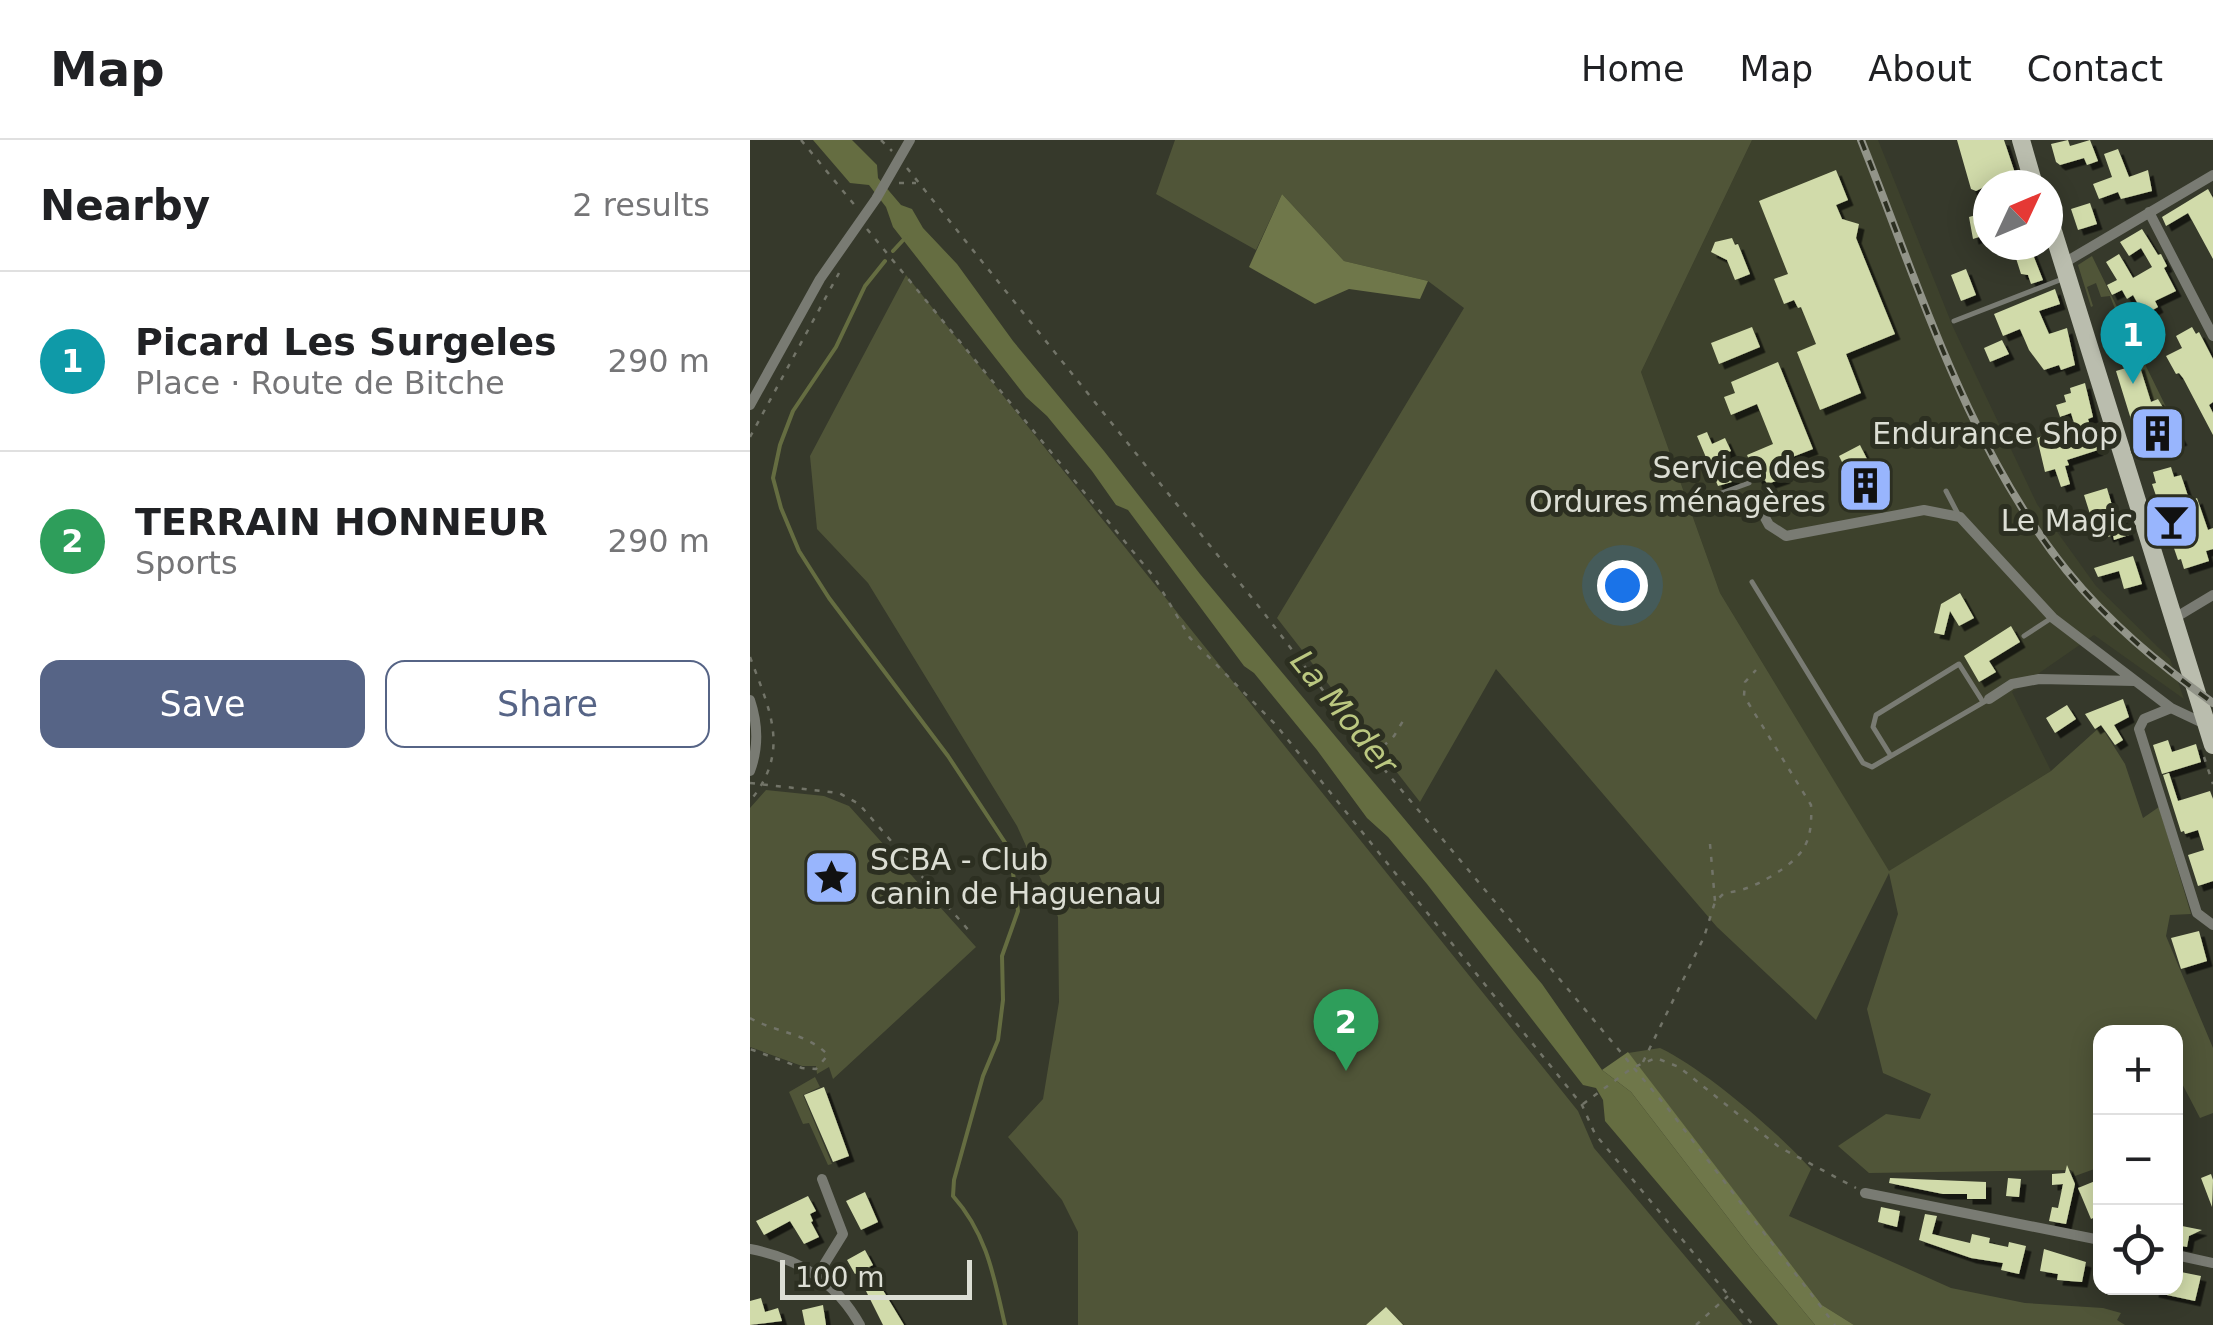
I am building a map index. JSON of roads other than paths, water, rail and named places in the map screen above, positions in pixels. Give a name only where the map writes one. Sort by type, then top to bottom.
[{"type":"main road","points":[[2021,140],[2030,170]]},
{"type":"main road","points":[[2063,260],[2205,724],[2209,750]]},
{"type":"street","points":[[750,405],[820,280],[865,224],[910,140]]},
{"type":"street","points":[[2066,270],[2150,212],[2213,175]]},
{"type":"street","points":[[2150,212],[2213,336]]},
{"type":"street","points":[[1757,504],[1769,524],[1786,536],[1924,510],[1960,517],[2053,618],[2171,708],[2205,724]]},
{"type":"street","points":[[2172,620],[2213,595]]},
{"type":"street","points":[[1986,700],[2012,684],[2039,679],[2136,681]]},
{"type":"street","points":[[750,700],[757,742],[750,770]]},
{"type":"street","points":[[2171,708],[2144,720],[2139,729],[2196,912],[2213,925]]},
{"type":"street","points":[[817,1276],[843,1234],[822,1178]]},
{"type":"street","points":[[1864,1193],[2093,1239]]},
{"type":"street","points":[[750,1249],[787,1258],[817,1276],[835,1290],[860,1325]]},
{"type":"street","points":[[2183,1257],[2213,1263]]},
{"type":"lane","points":[[1954,321],[2066,270]]},
{"type":"lane","points":[[1714,496],[1749,483]]},
{"type":"lane","points":[[1946,491],[1960,517]]},
{"type":"lane","points":[[1752,582],[1863,764],[1872,767],[1986,700],[1959,664],[1876,715],[1873,727],[1890,756]]},
{"type":"lane","points":[[2024,636],[2053,618]]},
{"type":"waterway","points":[[893,251],[906,237]]},
{"type":"waterway","points":[[885,261],[865,286],[836,347],[793,411],[773,478],[799,551],[829,598],[948,756],[1010,850],[1018,911],[1002,956],[1003,1000],[998,1040],[983,1076],[953,1196],[981,1241],[1005,1325]]},
{"type":"railway","points":[[1861,140],[1949,364],[2001,473],[2032,523],[2067,571],[2117,625],[2213,703]]},
{"type":"place","name":"Picard Les Surgeles","points":[[2133,384]]},
{"type":"place","name":"Endurance Shop","points":[[2157,434]]},
{"type":"place","name":"Service des Ordures ménagères","points":[[1865,485]]},
{"type":"place","name":"Le Magic","points":[[2172,521]]},
{"type":"place","name":"SCBA - Club canin de Haguenau","points":[[831,877]]},
{"type":"place","name":"TERRAIN HONNEUR","points":[[1346,1071]]},
{"type":"water label","name":"La Moder","points":[[1344,712]]}]
